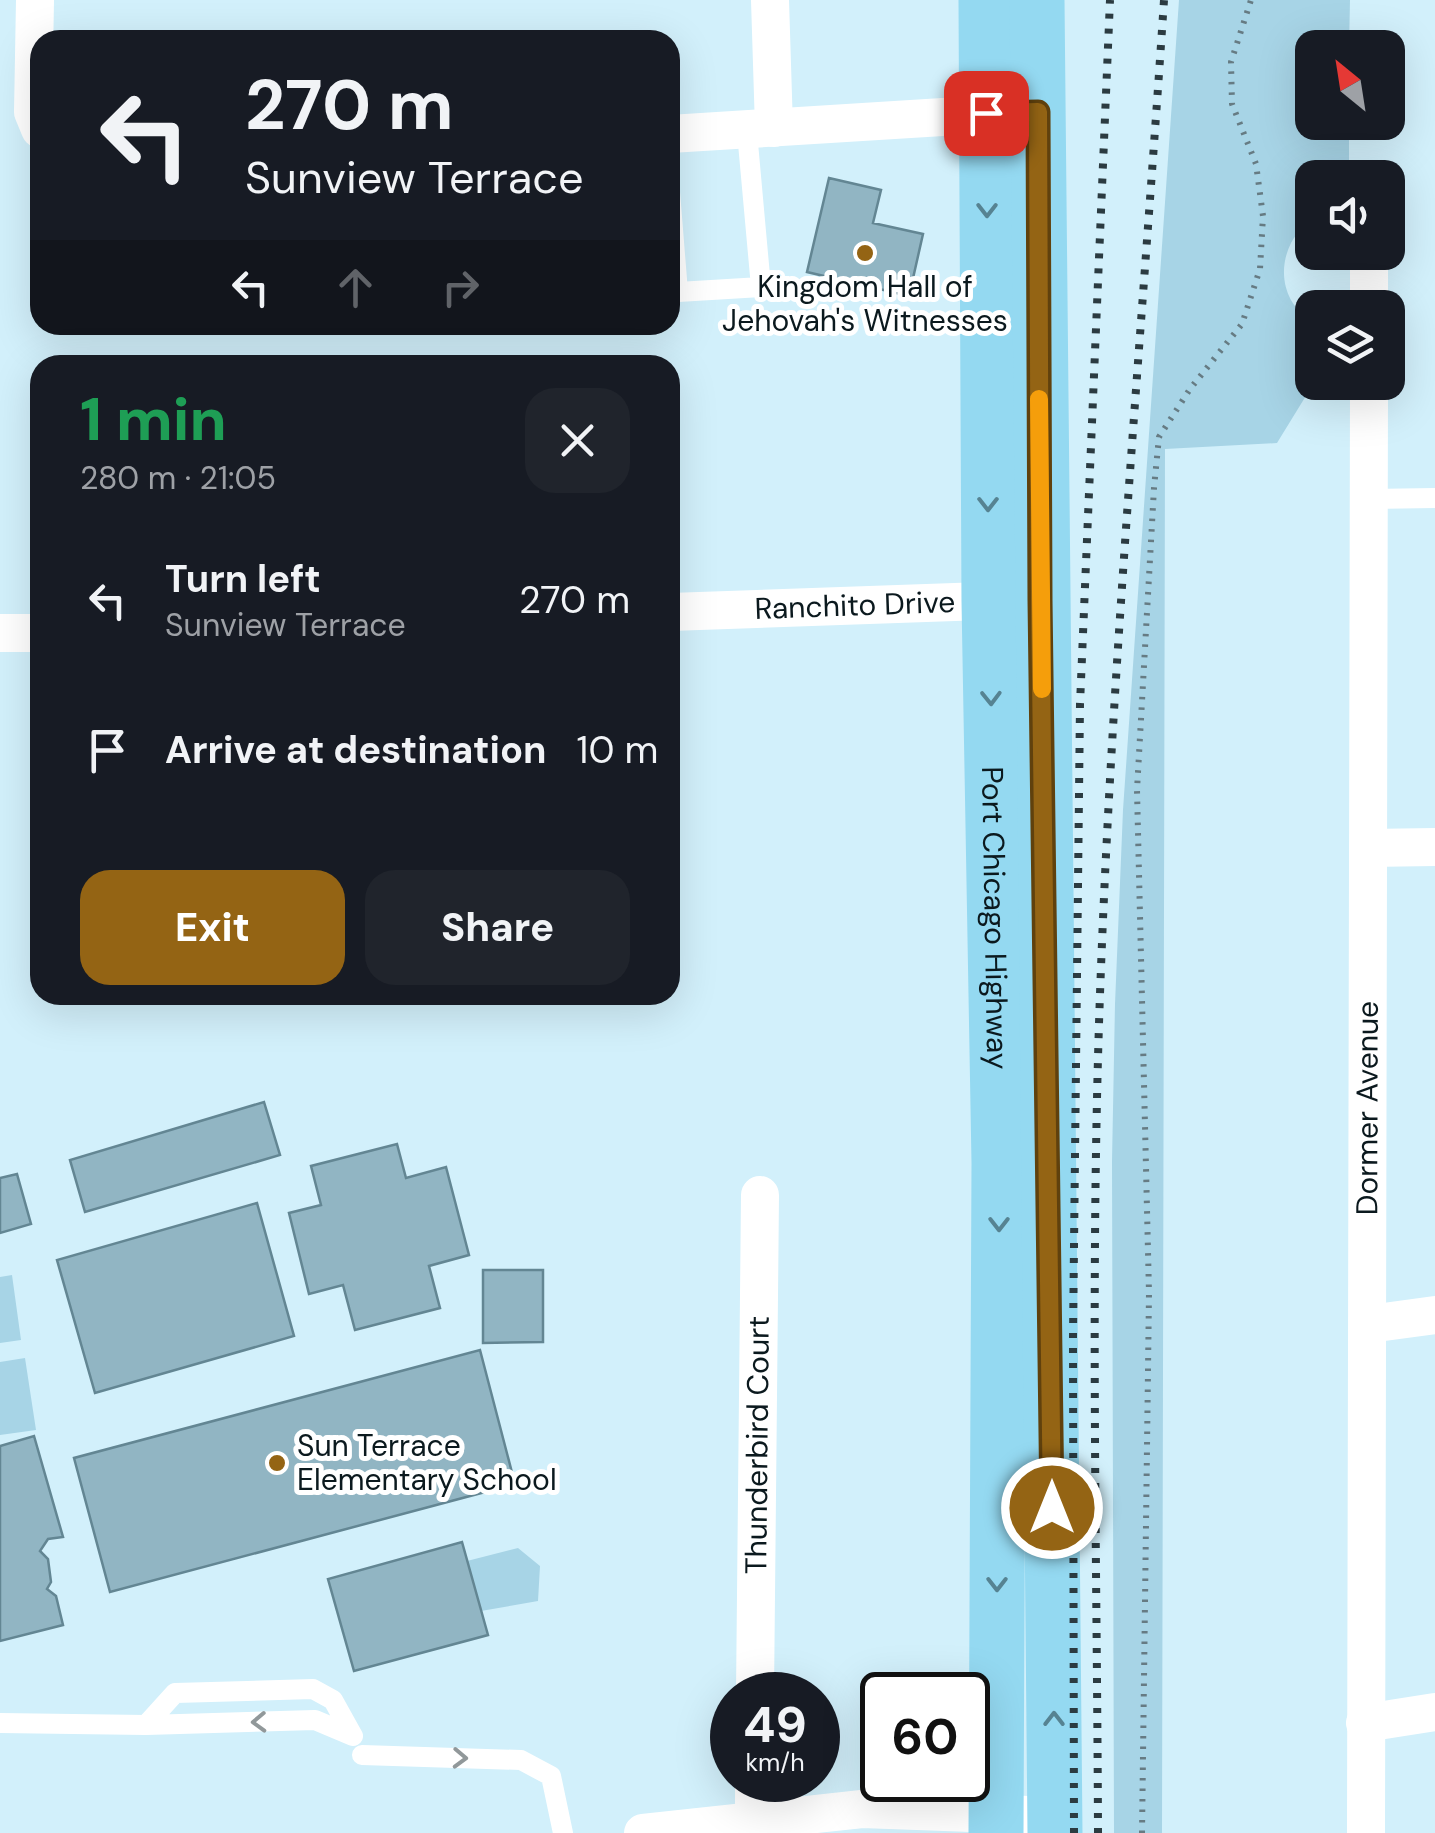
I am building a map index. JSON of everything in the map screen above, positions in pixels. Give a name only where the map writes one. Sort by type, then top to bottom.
[{"type":"main road","name":"Port Chicago Highway","points":[[986,0],[1012,113]]},
{"type":"main road","name":"Port Chicago Highway","points":[[996,1822],[999,1163],[1014,600],[1012,113],[1037,0]]},
{"type":"main road","name":"Port Chicago Highway","points":[[1014,600],[1050,1182],[1054,1825]]},
{"type":"street","points":[[34,30],[35,0]]},
{"type":"street","points":[[761,130],[770,0]]},
{"type":"street","points":[[680,134],[1012,113]]},
{"type":"street","name":"Dormer Avenue","points":[[1366,1833],[1369,400]]},
{"type":"street","name":"Ranchito Drive","points":[[680,612],[1014,600]]},
{"type":"street","points":[[0,633],[30,634]]},
{"type":"street","points":[[1368,848],[1435,848]]},
{"type":"street","name":"Thunderbird Court","points":[[755,1672],[760,1195]]},
{"type":"street","points":[[1368,1324],[1435,1315]]},
{"type":"street","points":[[1365,1724],[1435,1712]]},
{"type":"street","points":[[643,1833],[754,1827],[862,1809],[1054,1825]]},
{"type":"lane","points":[[680,292],[761,287],[761,130]]},
{"type":"lane","points":[[1370,498],[1435,498]]},
{"type":"lane","points":[[146,1725],[175,1693],[313,1688],[333,1700],[358,1745]]},
{"type":"lane","points":[[0,1724],[315,1720],[358,1745],[521,1760],[551,1776],[563,1833]]},
{"type":"path","points":[[1142,1833],[1148,1294],[1137,790],[1154,488],[1158,438],[1190,389],[1242,324],[1260,269],[1263,216],[1256,164],[1232,104],[1231,62],[1251,0]]},
{"type":"shaded area","points":[[1179,0],[1350,0],[1349,30],[1295,30],[1295,140],[1349,140],[1349,160],[1295,160],[1295,237],[1287,254],[1284,276],[1295,306],[1295,400],[1303,400],[1277,443],[1165,449],[1162,1833],[1114,1833],[1112,1162],[1123,810]]},
{"type":"shaded area","points":[[12,1275],[21,1340],[0,1343],[0,1277]]},
{"type":"shaded area","points":[[25,1358],[36,1430],[0,1435],[0,1362]]},
{"type":"shaded area","points":[[518,1548],[540,1566],[538,1601],[481,1611],[467,1561]]},
{"type":"building","name":"Kingdom Hall of Jehovah's Witnesses","points":[[829,178],[881,190],[873,223],[923,234],[909,296],[807,272]]},
{"type":"building","points":[[264,1102],[280,1155],[85,1212],[70,1160]]},
{"type":"building","points":[[397,1144],[406,1178],[446,1167],[469,1255],[429,1266],[440,1308],[355,1330],[343,1285],[309,1294],[289,1213],[321,1205],[311,1166]]},
{"type":"building","points":[[17,1174],[31,1224],[0,1233],[0,1178]]},
{"type":"building","points":[[257,1203],[294,1336],[95,1393],[57,1260]]},
{"type":"building","points":[[483,1270],[543,1270],[543,1342],[483,1343]]},
{"type":"building","points":[[480,1350],[515,1484],[110,1592],[74,1458]]},
{"type":"building","points":[[34,1436],[63,1537],[48,1539],[40,1551],[48,1559],[51,1582],[47,1589],[56,1596],[63,1625],[0,1641],[0,1446]]},
{"type":"building","points":[[462,1542],[488,1635],[354,1671],[328,1579]]},
{"type":"railway","points":[[1074,1833],[1073,1337],[1080,704],[1110,0]]},
{"type":"railway","points":[[1098,1833],[1095,1309],[1100,994],[1120,621],[1164,0]]},
{"type":"slow traffic","points":[[1039,399],[1042,689]]},
{"type":"place","name":"Kingdom Hall of Jehovah's Witnesses","points":[[865,253]]},
{"type":"place","name":"Sun Terrace Elementary School","points":[[277,1463]]},
{"type":"route","points":[[986,113],[1038,112],[1052,1508]]}]
